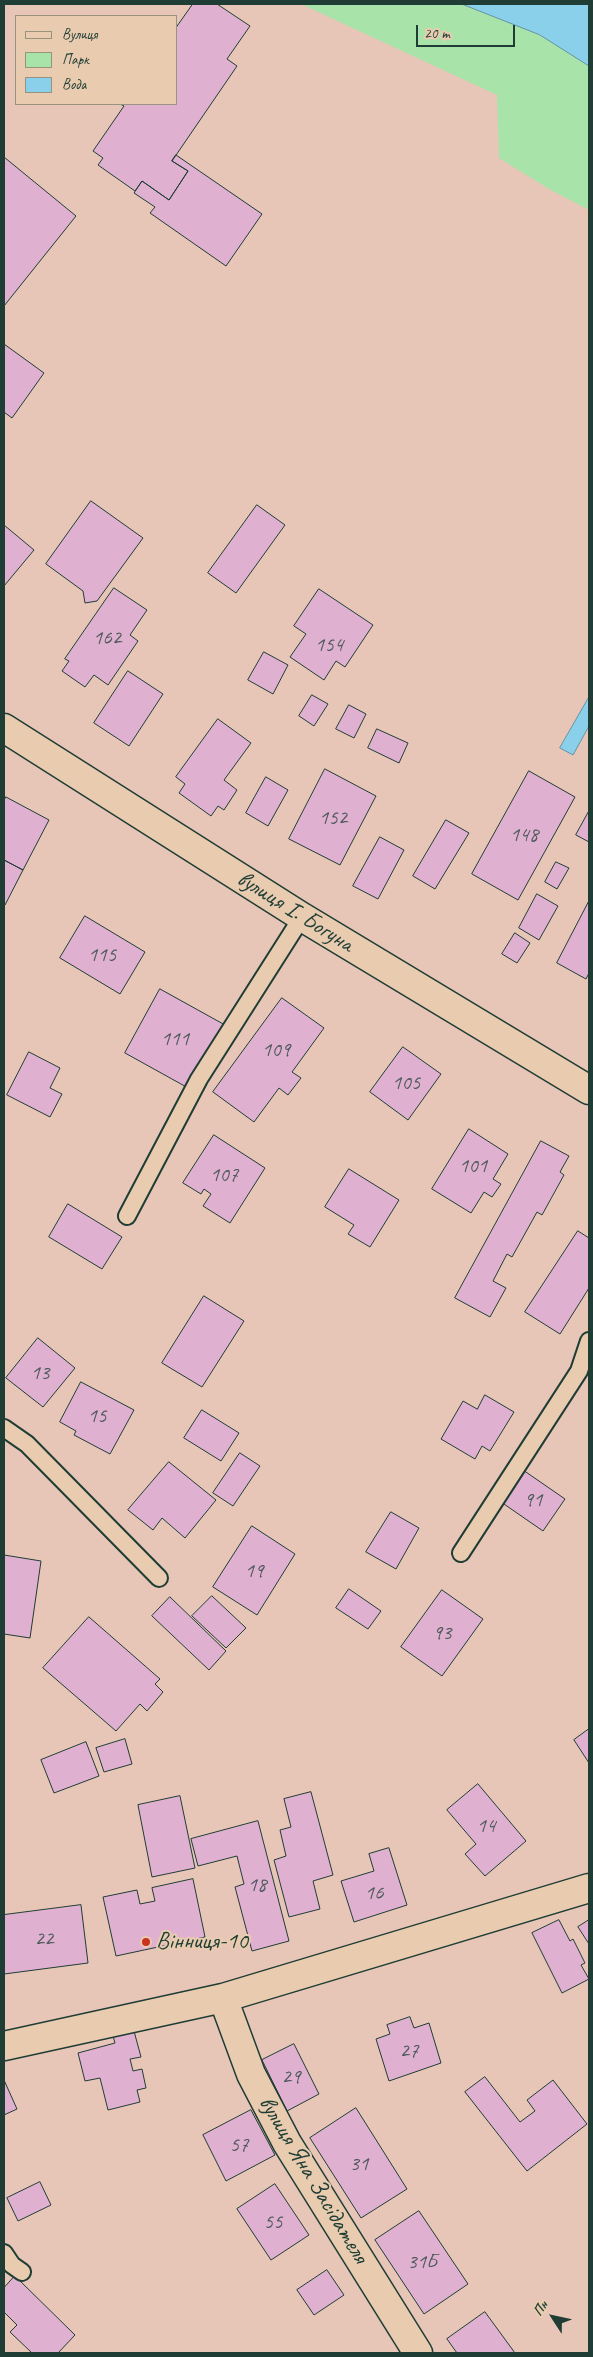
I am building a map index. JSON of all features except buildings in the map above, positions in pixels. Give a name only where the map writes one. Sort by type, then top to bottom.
[{"type":"street","name":"вулиця І. Богуна","points":[[4,728],[302,917],[589,1090]]},
{"type":"street","points":[[4,2046],[223,1998],[589,1888]]},
{"type":"street","name":"вулиця Яна Засідателя","points":[[223,1998],[251,2074],[287,2143],[418,2353]]},
{"type":"lane","points":[[127,1216],[199,1079],[302,917]]},
{"type":"lane","points":[[461,1553],[579,1371],[589,1341]]},
{"type":"lane","points":[[4,1428],[27,1444],[159,1578]]},
{"type":"lane","points":[[4,2253],[12,2265],[22,2272]]},
{"type":"green space","points":[[301,4],[461,4],[540,35],[589,66],[589,210],[549,189],[499,158],[497,95]]},
{"type":"water","points":[[462,4],[589,4],[589,66],[540,35]]},
{"type":"water","points":[[589,697],[589,726],[573,755],[560,748]]},
{"type":"place","name":"Вінниця-10","points":[[146,1942]]}]
